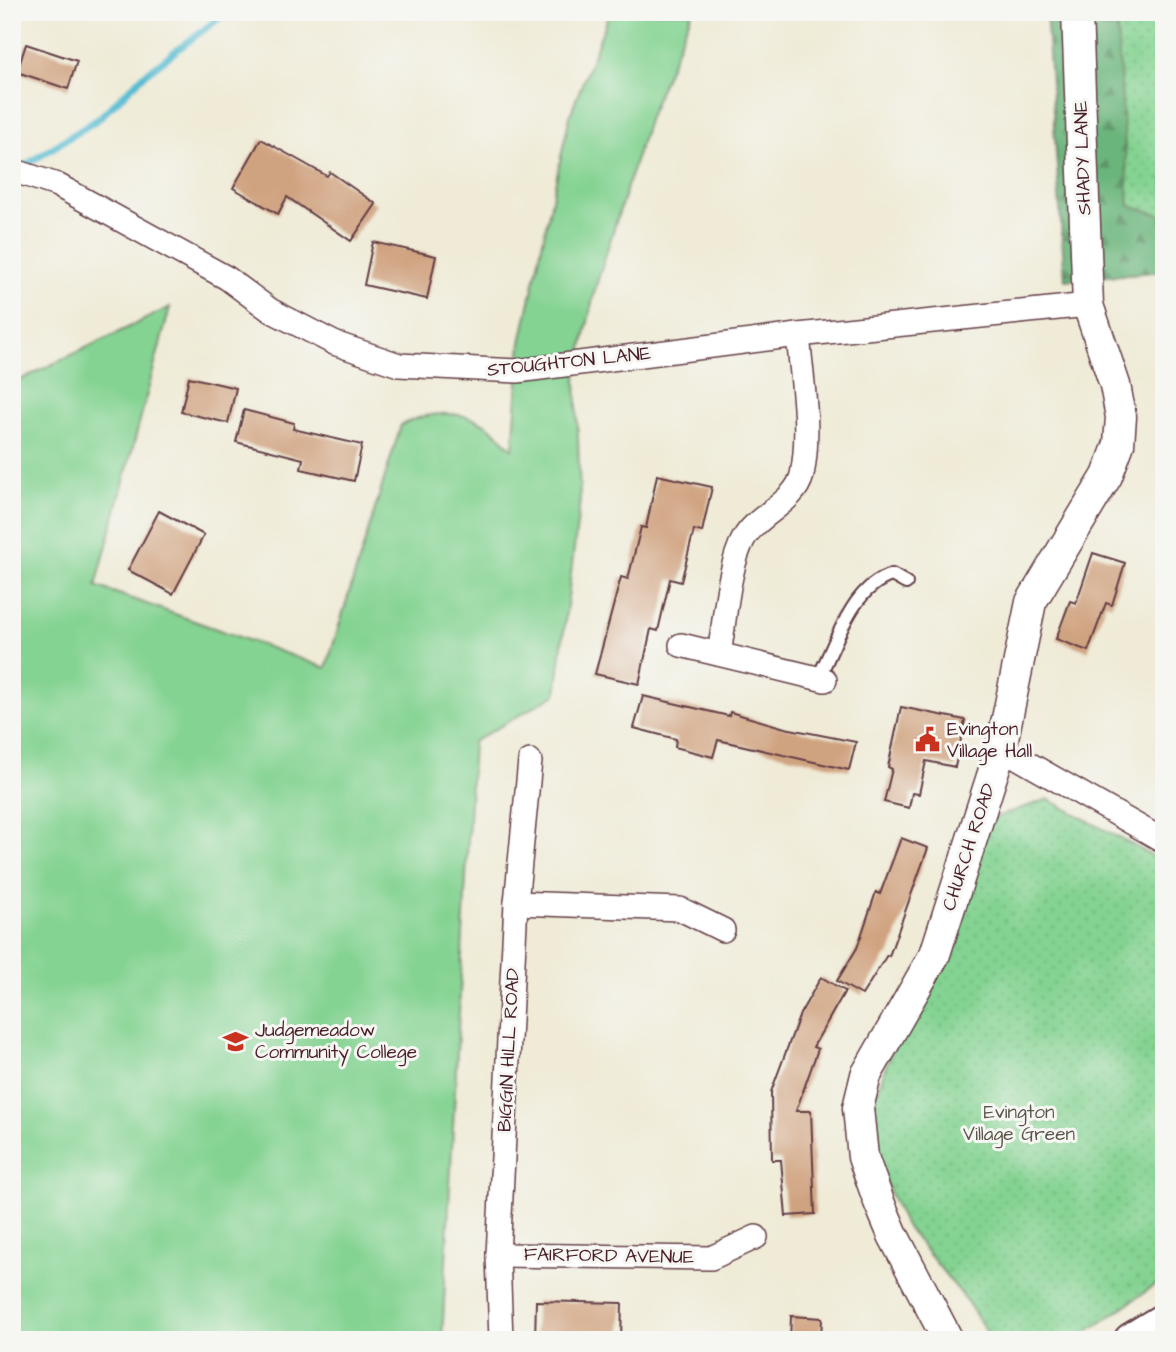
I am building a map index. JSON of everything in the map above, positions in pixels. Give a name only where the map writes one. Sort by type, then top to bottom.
[{"type":"main road","points":[[1131,1340],[1164,1320]]},
{"type":"street","name":"SHADY LANE","points":[[1077,12],[1088,305]]},
{"type":"street","name":"STOUGHTON LANE","points":[[12,170],[67,191],[227,278],[270,310],[334,343],[399,365],[517,371],[798,335],[1088,305]]},
{"type":"street","name":"CHURCH ROAD","points":[[948,1340],[879,1202],[863,1157],[859,1108],[866,1075],[935,954],[1001,748],[1031,602],[1107,476],[1119,444],[1121,417],[1115,385],[1088,305]]},
{"type":"street","points":[[719,654],[737,559],[745,537],[783,503],[801,477],[805,405],[798,335]]},
{"type":"street","points":[[681,645],[821,679]]},
{"type":"street","points":[[1001,748],[1164,841]]},
{"type":"street","name":"BIGGIN HILL ROAD","points":[[501,1340],[498,1255],[516,903],[530,761]]},
{"type":"street","points":[[516,903],[680,909],[723,930]]},
{"type":"street","name":"FAIRFORD AVENUE","points":[[498,1255],[711,1258],[756,1237]]},
{"type":"lane","points":[[821,679],[854,607],[873,581],[892,575],[906,583]]},
{"type":"green space","name":"Judgemeadow Community College","points":[[610,12],[692,12],[649,117],[595,289],[576,377],[580,500],[556,694],[473,742],[442,1340],[12,1340],[12,384],[170,307],[96,586],[326,668],[401,425],[432,415],[464,416],[489,427],[513,449],[521,343],[570,115]]},
{"type":"green space","points":[[1046,12],[1164,12],[1164,271],[1065,280]]},
{"type":"green space","points":[[1116,12],[1164,12],[1164,216],[1129,205]]},
{"type":"green space","name":"Evington Village Green","points":[[1048,799],[1164,862],[1164,1279],[1075,1340],[992,1340],[964,1297],[904,1224],[884,1179],[874,1142],[873,1105],[887,1063],[991,819]]},
{"type":"building","points":[[26,44],[77,61],[68,89],[17,72]]},
{"type":"building","points":[[261,139],[327,176],[330,172],[376,204],[351,241],[287,197],[278,214],[233,188]]},
{"type":"building","points":[[373,242],[436,256],[427,299],[364,285]]},
{"type":"building","points":[[189,377],[236,388],[228,423],[181,412]]},
{"type":"building","points":[[244,410],[294,423],[293,429],[362,445],[354,481],[301,469],[303,459],[236,442]]},
{"type":"building","points":[[657,475],[712,487],[702,532],[694,530],[681,582],[670,579],[658,631],[651,629],[639,684],[595,674],[621,577],[628,579],[641,527],[646,528]]},
{"type":"building","points":[[159,511],[204,535],[173,594],[128,570]]},
{"type":"building","points":[[1093,553],[1125,563],[1112,605],[1106,603],[1088,651],[1056,639],[1070,601],[1076,603]]},
{"type":"building","points":[[643,696],[729,716],[730,712],[785,728],[856,742],[849,770],[718,740],[713,757],[675,747],[676,739],[634,728]]},
{"type":"building","name":"Evington Village Hall","points":[[901,707],[965,720],[955,767],[926,761],[919,794],[912,793],[909,808],[884,802],[892,769],[888,767]]},
{"type":"building","points":[[901,838],[928,848],[889,956],[887,955],[862,995],[837,981],[857,948],[876,892],[880,894]]},
{"type":"building","points":[[821,977],[845,991],[813,1047],[818,1049],[796,1111],[811,1111],[815,1214],[786,1216],[781,1160],[772,1160],[771,1092],[800,1014]]},
{"type":"building","points":[[536,1301],[622,1303],[621,1340],[535,1340]]},
{"type":"building","points":[[791,1316],[822,1318],[821,1340],[790,1340]]},
{"type":"waterway","points":[[21,168],[98,119],[144,75],[227,12]]},
{"type":"place","name":"Evington Village Hall","points":[[927,740]]},
{"type":"place","name":"Judgemeadow Community College","points":[[235,1041]]}]
